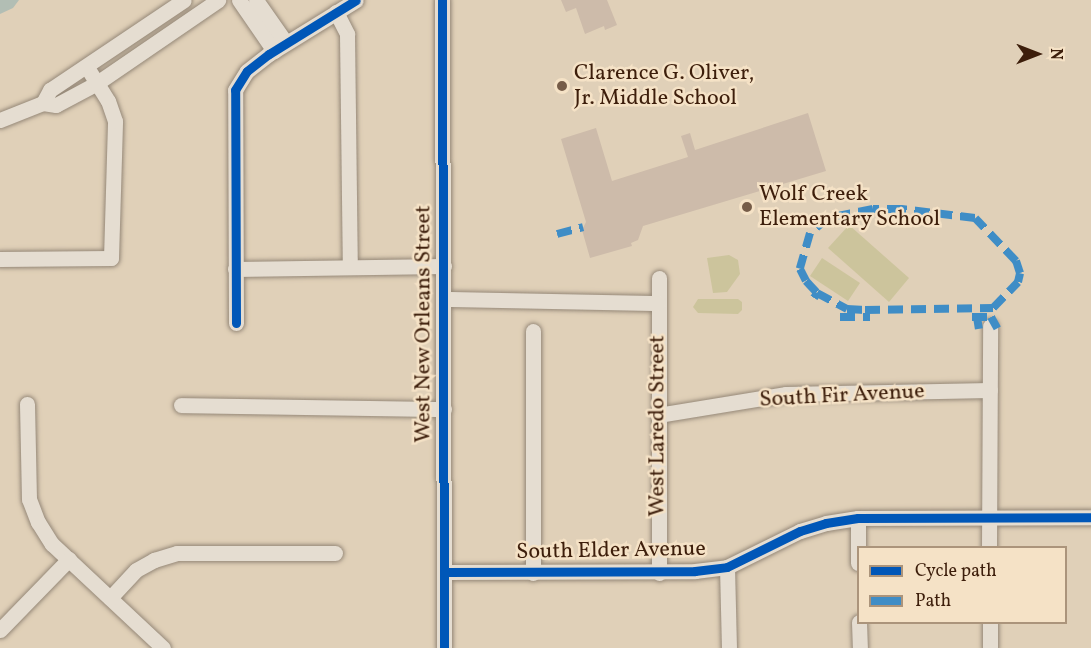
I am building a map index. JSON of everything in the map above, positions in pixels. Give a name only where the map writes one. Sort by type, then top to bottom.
[{"type":"street","points":[[43,103],[50,90],[87,67],[166,5],[184,0]]},
{"type":"street","points":[[0,120],[43,103],[56,105],[97,83],[218,0]]},
{"type":"street","points":[[239,0],[260,18],[280,47]]},
{"type":"street","points":[[256,0],[260,18]]},
{"type":"street","points":[[236,323],[236,90],[247,71],[280,47],[356,0]]},
{"type":"street","name":"West New Orleans Street","points":[[442,0],[445,299],[444,648]]},
{"type":"street","points":[[166,5],[180,25]]},
{"type":"street","points":[[336,12],[347,34],[350,75],[350,267]]},
{"type":"street","points":[[0,259],[111,258],[115,121],[108,101],[87,67]]},
{"type":"street","points":[[236,269],[444,266]]},
{"type":"street","name":"West Laredo Street","points":[[658,278],[658,573]]},
{"type":"street","points":[[445,299],[658,303]]},
{"type":"street","points":[[989,546],[990,326]]},
{"type":"street","points":[[533,331],[533,573]]},
{"type":"street","name":"South Fir Avenue","points":[[658,415],[786,394],[990,390]]},
{"type":"street","points":[[27,404],[29,499],[38,522],[52,544],[163,648]]},
{"type":"street","points":[[181,405],[444,409]]},
{"type":"street","points":[[858,518],[858,546]]},
{"type":"street","name":"South Elder Avenue","points":[[445,572],[658,573],[728,567],[800,531],[858,518],[1091,518]]},
{"type":"street","points":[[110,598],[136,570],[154,560],[177,553],[335,553]]},
{"type":"street","points":[[0,630],[69,559]]},
{"type":"street","points":[[728,567],[729,648]]},
{"type":"street","points":[[859,624],[860,648]]},
{"type":"street","points":[[990,624],[990,648]]},
{"type":"shaded area","points":[[0,0],[19,0],[13,8],[0,14]]},
{"type":"shaded area","points":[[849,225],[909,278],[889,302],[828,248]]},
{"type":"shaded area","points":[[729,255],[738,260],[740,274],[727,292],[713,293],[707,258]]},
{"type":"shaded area","points":[[822,258],[860,283],[848,301],[810,276]]},
{"type":"shaded area","points":[[698,299],[738,299],[742,302],[742,310],[738,314],[698,313],[693,307]]},
{"type":"building","points":[[561,0],[607,0],[617,25],[605,30],[604,26],[585,34],[576,8],[566,12]]},
{"type":"building","points":[[808,113],[826,171],[643,226],[638,240],[631,243],[632,246],[590,258],[582,230],[586,222],[561,139],[596,128],[612,181],[688,157],[681,136],[690,133],[695,150]]},
{"type":"marked path","points":[[814,298],[817,293],[847,309],[993,308],[1018,282],[1020,273],[1016,261],[975,218],[902,209],[873,209],[828,218],[810,233],[800,269],[806,281],[817,293]]},
{"type":"marked path","points":[[557,234],[583,227]]},
{"type":"marked path","points":[[840,317],[870,317]]},
{"type":"marked path","points":[[972,317],[991,317],[997,328]]},
{"type":"marked path","points":[[977,317],[979,329]]},
{"type":"cycle path","points":[[236,323],[235,90],[247,71],[269,54],[356,0]]},
{"type":"cycle path","points":[[442,0],[444,648]]},
{"type":"cycle path","points":[[445,572],[695,571],[727,567],[800,531],[826,523],[858,518],[1091,517]]},
{"type":"place","name":"Clarence G. Oliver, Jr. Middle School","points":[[562,86]]},
{"type":"place","name":"Wolf Creek Elementary School","points":[[747,207]]}]
